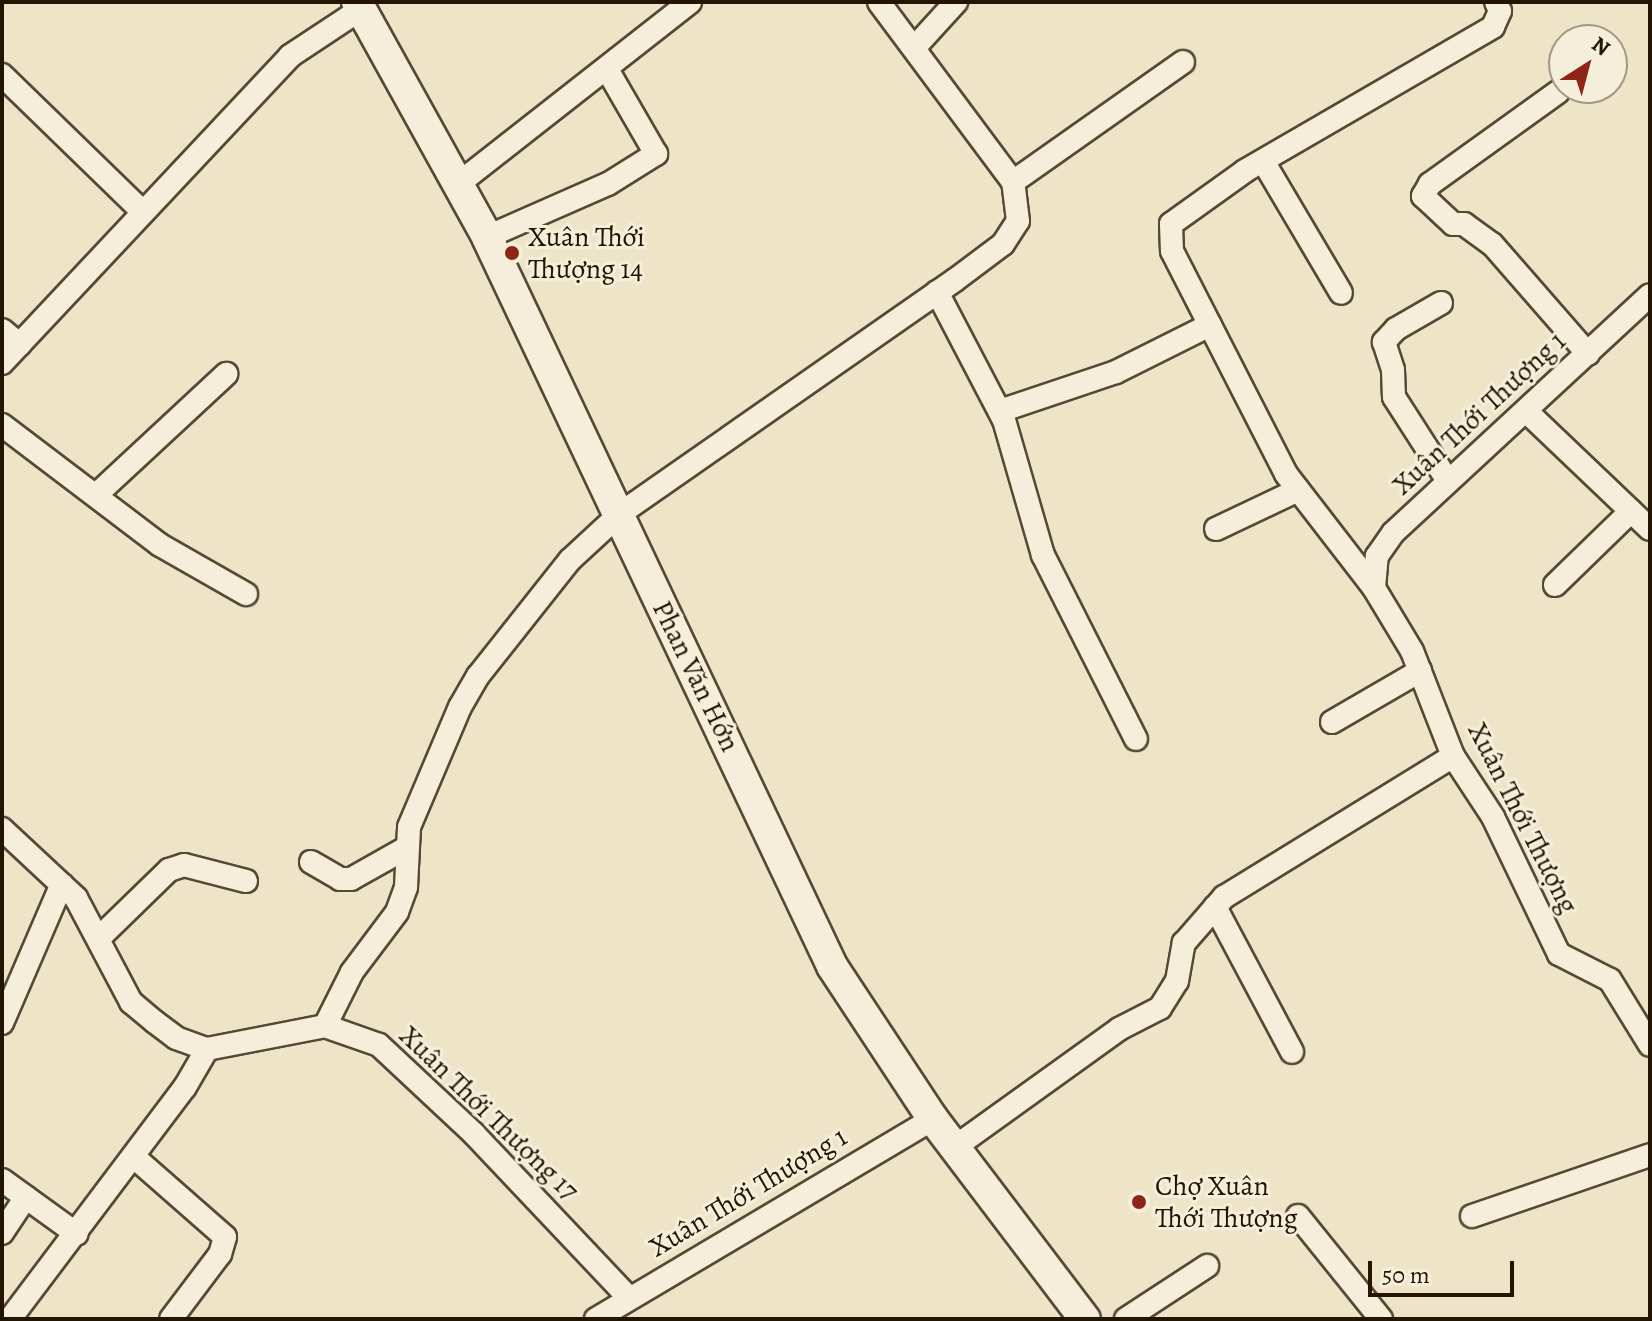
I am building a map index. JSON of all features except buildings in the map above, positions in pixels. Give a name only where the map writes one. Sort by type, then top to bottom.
[{"type":"main road","name":"Phan Văn Hớn","points":[[359,5],[487,237],[621,513],[832,966],[933,1119],[1085,1319]]},
{"type":"street","points":[[458,184],[690,2]]},
{"type":"street","points":[[2,829],[62,884],[99,938],[131,1002],[176,1038],[207,1049],[325,1026],[352,972],[397,912],[406,887],[406,848],[426,777],[478,676],[570,560],[621,513],[1003,244],[1019,211],[1013,182],[879,2]]},
{"type":"street","points":[[915,47],[956,2]]},
{"type":"street","points":[[1341,293],[1263,161],[1493,27],[1500,11],[1496,2]]},
{"type":"street","points":[[2,363],[102,261],[141,210],[290,56],[359,5]]},
{"type":"street","points":[[1013,182],[1183,62]]},
{"type":"street","points":[[487,237],[608,184],[656,154],[607,69]]},
{"type":"street","points":[[2,75],[141,210]]},
{"type":"street","points":[[1548,99],[1430,184],[1423,196],[1453,224],[1464,224],[1492,244],[1588,354]]},
{"type":"street","name":"Xuân Thới Thượng","points":[[1263,161],[1171,224],[1172,251],[1298,490],[1374,588],[1420,671],[1453,756],[1493,817],[1559,954],[1576,967],[1610,980],[1650,1045]]},
{"type":"street","points":[[937,292],[1000,411],[1043,555],[1136,739]]},
{"type":"street","name":"Xuân Thới Thượng 1","points":[[1374,588],[1373,568],[1384,543],[1650,295]]},
{"type":"street","points":[[1441,303],[1396,329],[1384,342],[1393,370],[1394,397],[1448,481]]},
{"type":"street","points":[[1000,411],[1116,372],[1210,325]]},
{"type":"street","points":[[2,330],[20,345]]},
{"type":"street","points":[[96,495],[226,374]]},
{"type":"street","points":[[1526,411],[1650,529]]},
{"type":"street","points":[[2,425],[160,545],[246,594]]},
{"type":"street","points":[[1216,529],[1298,490]]},
{"type":"street","points":[[1555,585],[1631,511]]},
{"type":"street","points":[[1332,722],[1420,671]]},
{"type":"street","points":[[955,1147],[1119,1029],[1160,1008],[1177,981],[1184,943],[1215,907],[1236,889],[1453,756]]},
{"type":"street","points":[[311,862],[340,879],[351,879],[406,848]]},
{"type":"street","points":[[99,938],[169,870],[184,865],[246,881]]},
{"type":"street","points":[[2,1023],[62,884]]},
{"type":"street","points":[[1215,907],[1292,1052]]},
{"type":"street","name":"Xuân Thới Thượng 17","points":[[325,1026],[379,1045],[411,1071],[628,1297]]},
{"type":"street","points":[[10,1319],[134,1157],[207,1049]]},
{"type":"street","name":"Xuân Thới Thượng 1","points":[[596,1319],[628,1297],[933,1119]]},
{"type":"street","points":[[1472,1216],[1650,1155]]},
{"type":"street","points":[[134,1157],[225,1237],[220,1254],[171,1319]]},
{"type":"street","points":[[2,1180],[77,1234]]},
{"type":"street","points":[[2,1233],[26,1197]]},
{"type":"street","points":[[1298,1216],[1381,1319]]},
{"type":"street","points":[[1126,1319],[1207,1266]]},
{"type":"place","name":"Xuân Thới Thượng 14","points":[[512,253]]},
{"type":"place","name":"Chợ Xuân Thới Thượng","points":[[1139,1202]]}]
